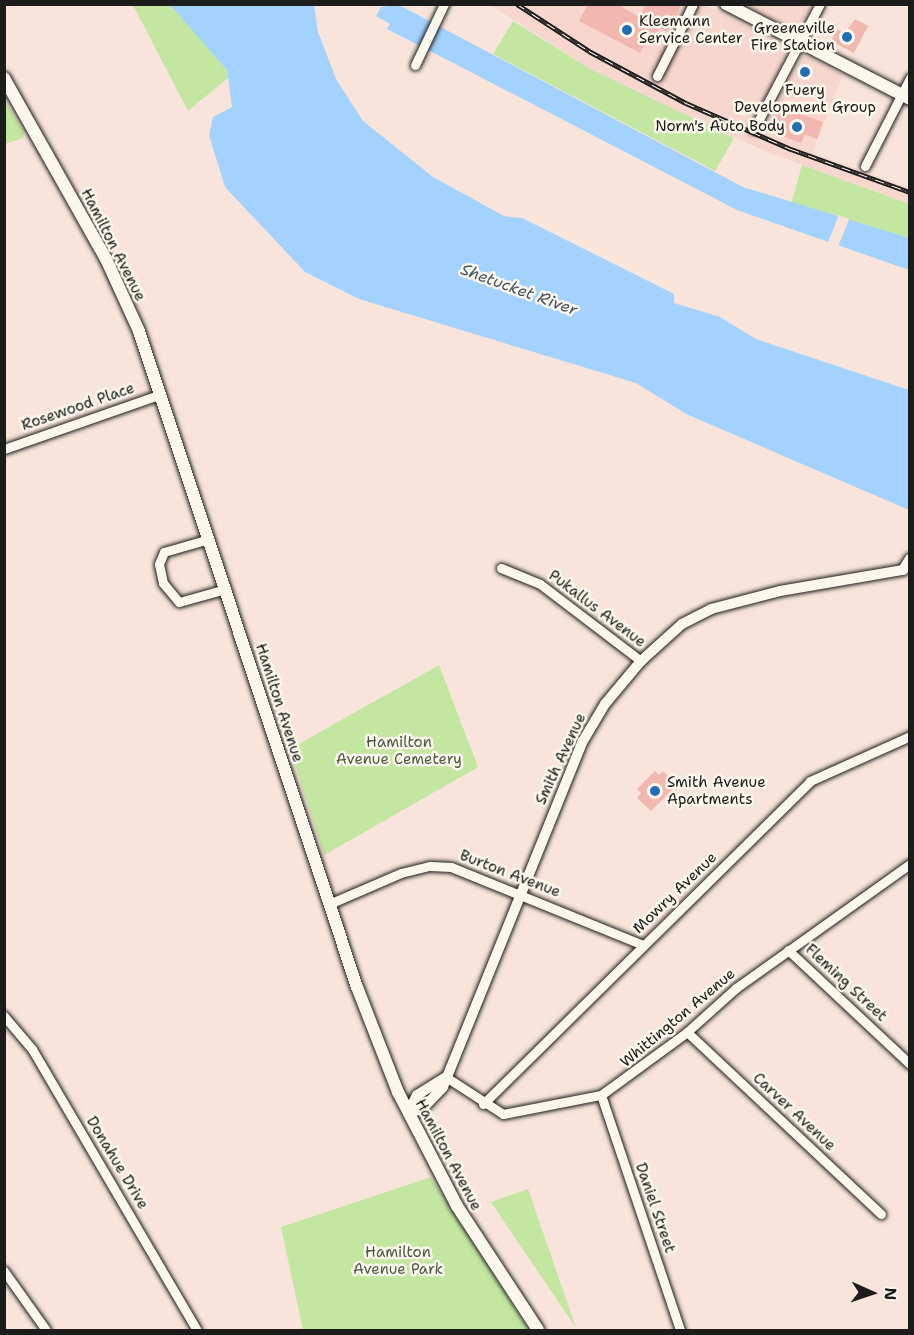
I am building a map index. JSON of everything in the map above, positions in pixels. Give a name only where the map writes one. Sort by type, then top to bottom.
[{"type":"main road","points":[[726,4],[905,97]]},
{"type":"main road","name":"Hamilton Avenue","points":[[4,78],[106,259],[161,394],[375,1038],[408,1113],[470,1226],[538,1330]]},
{"type":"street","points":[[415,64],[437,23],[444,4]]},
{"type":"street","points":[[657,76],[693,4]]},
{"type":"street","points":[[754,129],[820,4]]},
{"type":"street","points":[[865,166],[905,97],[909,78]]},
{"type":"street","name":"Rosewood Place","points":[[4,449],[161,394]]},
{"type":"street","points":[[210,539],[164,552],[159,564],[163,583],[179,602],[226,589]]},
{"type":"street","points":[[906,572],[909,559]]},
{"type":"street","name":"Pukallus Avenue","points":[[501,568],[540,584],[641,661]]},
{"type":"street","name":"Smith Avenue","points":[[408,1113],[437,1096],[583,741],[605,704],[641,661],[682,624],[711,609],[780,591],[906,572]]},
{"type":"street","name":"Mowry Avenue","points":[[483,1104],[810,780],[909,736]]},
{"type":"street","name":"Whittington Avenue","points":[[446,1077],[483,1104],[503,1114],[601,1095],[687,1032],[788,950],[909,864]]},
{"type":"street","name":"Burton Avenue","points":[[329,904],[430,866],[450,867],[643,945]]},
{"type":"street","name":"Fleming Street","points":[[788,950],[909,1064]]},
{"type":"street","name":"Donahue Drive","points":[[4,1016],[32,1049],[197,1330]]},
{"type":"street","name":"Carver Avenue","points":[[687,1032],[880,1214]]},
{"type":"street","name":"Daniel Street","points":[[601,1095],[680,1330]]},
{"type":"street","points":[[4,1271],[46,1330]]},
{"type":"shaded area","points":[[491,5],[705,5],[789,48],[751,128],[761,133],[803,55],[843,75],[812,153],[909,188],[909,204],[765,151],[669,108],[592,70]]},
{"type":"shaded area","points":[[747,5],[812,5],[797,30]]},
{"type":"green space","points":[[133,5],[170,5],[226,68],[228,78],[188,111]]},
{"type":"green space","points":[[513,21],[592,70],[734,138],[715,171],[493,54]]},
{"type":"green space","points":[[4,99],[24,132],[23,138],[5,144]]},
{"type":"green space","points":[[802,165],[909,204],[909,238],[791,204]]},
{"type":"green space","name":"Hamilton Avenue Cemetery","points":[[439,665],[478,767],[324,855],[290,749]]},
{"type":"green space","name":"Hamilton Avenue Park","points":[[431,1177],[529,1330],[303,1330],[281,1227]]},
{"type":"green space","points":[[528,1189],[576,1328],[491,1202]]},
{"type":"water","name":"Shetucket River","points":[[170,5],[314,5],[318,32],[336,79],[363,121],[433,177],[504,216],[522,218],[674,294],[674,303],[720,317],[756,339],[909,390],[909,510],[686,414],[636,383],[359,299],[305,272],[225,187],[209,135],[213,117],[232,107],[227,70]]},
{"type":"water","points":[[399,5],[743,187],[909,238],[909,270],[737,210],[387,29],[390,24],[376,16],[381,7]]},
{"type":"pier","points":[[839,215],[849,219],[838,247],[828,243]]},
{"type":"building","name":"Kleemann Service Center","points":[[588,4],[617,4],[639,17],[646,4],[682,4],[667,32],[660,28],[654,39],[649,36],[640,53],[579,21]]},
{"type":"building","name":"Greeneville Fire Station","points":[[855,19],[868,26],[854,53],[831,41],[837,29],[845,33]]},
{"type":"building","name":"Norm's Auto Body","points":[[778,105],[823,122],[817,139],[805,134],[801,143],[771,132]]},
{"type":"building","name":"Smith Avenue Apartments","points":[[655,771],[659,775],[663,771],[677,785],[651,811],[637,798],[641,793],[637,789]]},
{"type":"railway","points":[[517,4],[589,51],[686,103],[791,149],[910,192]]},
{"type":"place","name":"Kleemann Service Center","points":[[627,30]]},
{"type":"place","name":"Greeneville Fire Station","points":[[847,37]]},
{"type":"place","name":"Fuery Development Group","points":[[805,72]]},
{"type":"place","name":"Norm's Auto Body","points":[[797,127]]},
{"type":"place","name":"Smith Avenue Apartments","points":[[655,791]]}]
